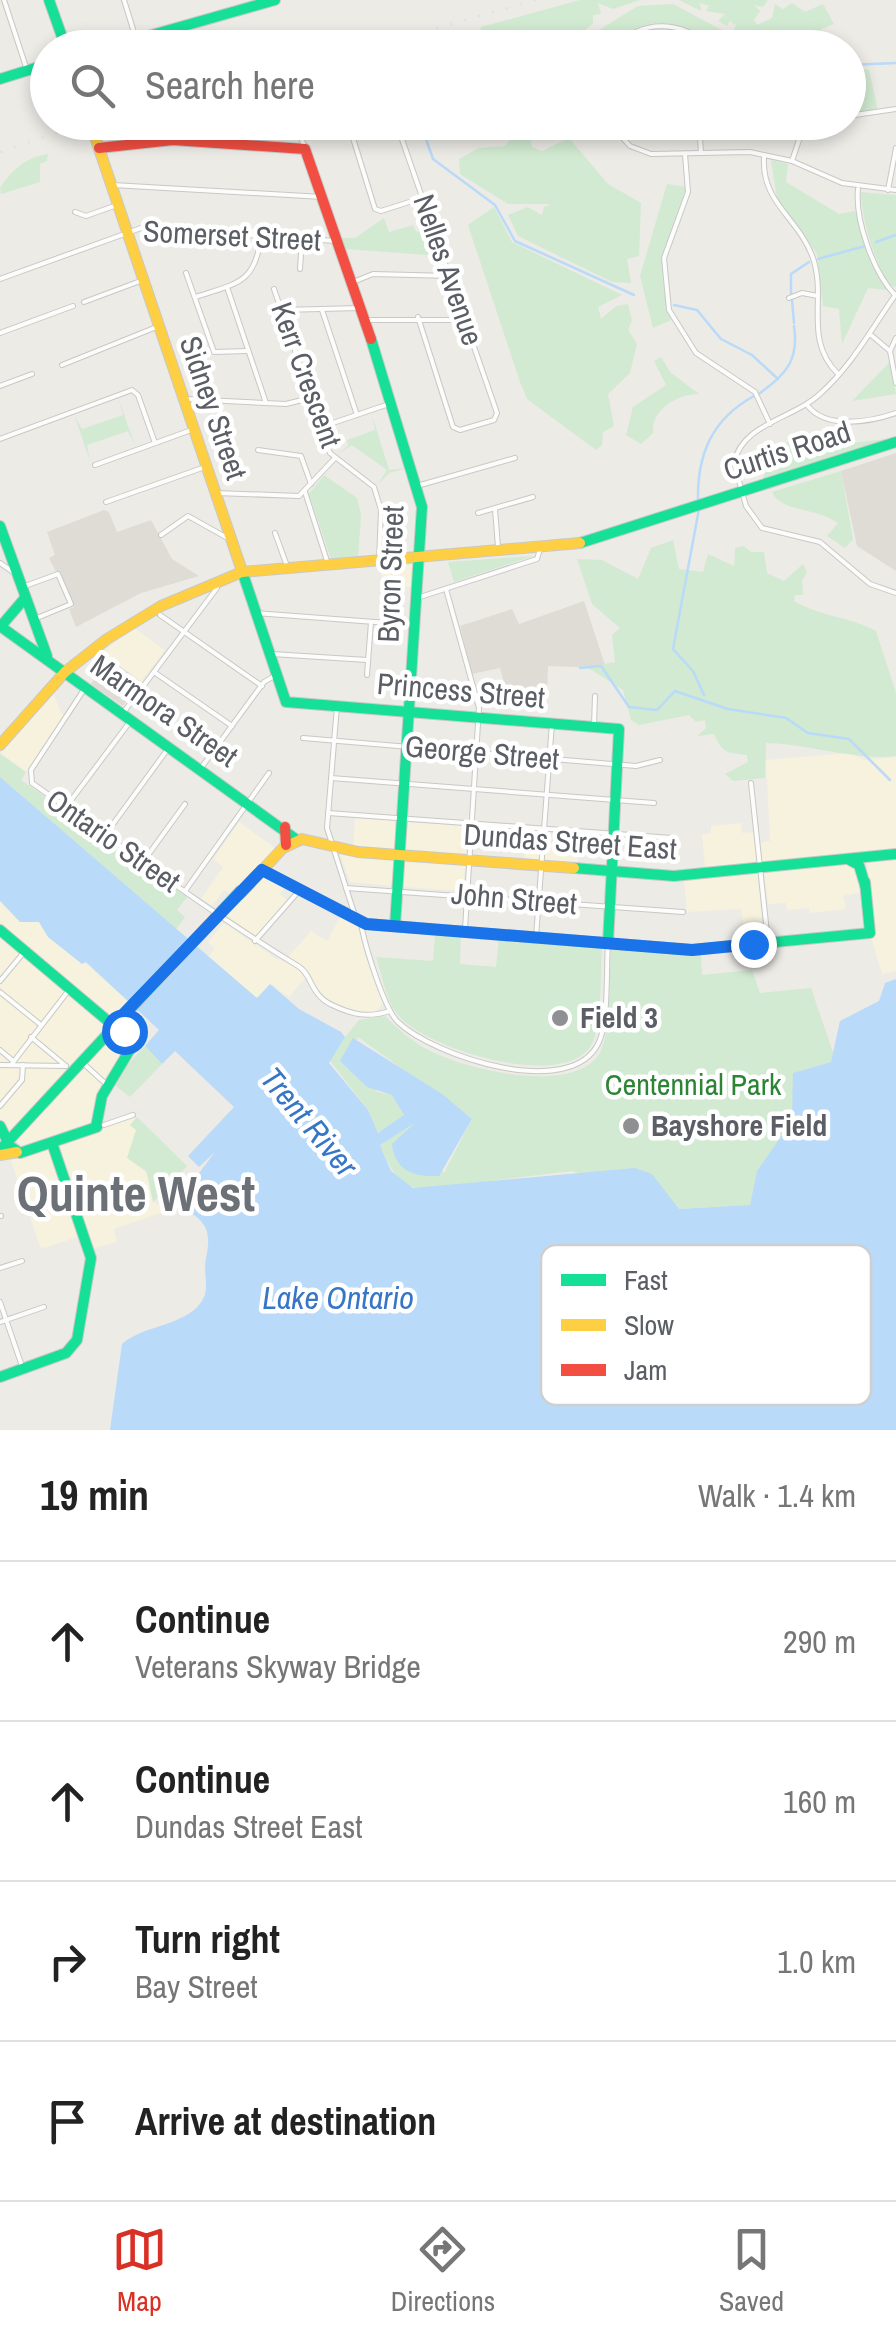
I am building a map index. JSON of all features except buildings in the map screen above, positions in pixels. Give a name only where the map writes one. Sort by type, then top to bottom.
[{"type":"street","points":[[4,0],[27,70]]},
{"type":"street","points":[[49,0],[60,30]]},
{"type":"street","points":[[124,0],[133,30]]},
{"type":"street","points":[[165,30],[275,0]]},
{"type":"street","points":[[639,30],[661,26],[679,30]]},
{"type":"street","points":[[0,79],[30,69]]},
{"type":"street","points":[[866,114],[896,110]]},
{"type":"street","name":"Sidney Street","points":[[96,140],[276,675],[286,702],[293,704]]},
{"type":"street","name":"Byron Street","points":[[303,140],[393,403],[422,507],[396,926]]},
{"type":"street","points":[[354,140],[376,208],[381,211],[425,197]]},
{"type":"street","name":"Nelles Avenue","points":[[403,140],[452,276],[495,419],[460,430],[452,427],[418,317]]},
{"type":"street","points":[[624,140],[640,150],[764,155],[858,186],[896,190]]},
{"type":"street","points":[[701,140],[701,152]]},
{"type":"street","points":[[792,162],[799,140]]},
{"type":"street","points":[[99,148],[119,142],[170,142],[306,149]]},
{"type":"street","points":[[888,190],[896,148]]},
{"type":"street","points":[[684,154],[688,192],[664,258],[669,310],[696,354],[755,392],[770,424]]},
{"type":"street","points":[[764,155],[767,192],[808,246],[818,296],[818,348],[838,374]]},
{"type":"street","points":[[111,185],[322,197]]},
{"type":"street","points":[[858,186],[858,210],[877,267],[896,294],[871,335],[838,374],[807,405],[741,444],[734,464],[748,512],[762,528],[820,542],[870,584],[896,593]]},
{"type":"street","points":[[76,212],[86,216],[118,204]]},
{"type":"street","name":"Somerset Street","points":[[0,279],[141,228],[338,240]]},
{"type":"street","points":[[196,297],[246,280],[258,262],[261,236]]},
{"type":"street","points":[[300,268],[302,239]]},
{"type":"street","points":[[186,273],[214,352],[248,350]]},
{"type":"street","points":[[352,283],[373,274],[452,276]]},
{"type":"street","points":[[84,302],[143,280]]},
{"type":"street","points":[[227,286],[266,403]]},
{"type":"street","name":"Kerr Crescent","points":[[274,289],[310,398],[335,458],[374,488],[381,510],[378,561]]},
{"type":"street","points":[[789,298],[802,293],[818,296]]},
{"type":"street","points":[[0,333],[73,306]]},
{"type":"street","points":[[281,310],[360,308]]},
{"type":"street","points":[[322,310],[356,415]]},
{"type":"street","points":[[365,320],[465,320]]},
{"type":"street","points":[[62,366],[158,326]]},
{"type":"street","points":[[871,335],[890,351]]},
{"type":"street","points":[[896,338],[890,351],[896,383]]},
{"type":"street","points":[[0,386],[32,374]]},
{"type":"street","points":[[0,439],[132,390],[138,394],[155,443]]},
{"type":"street","points":[[184,399],[266,403],[310,398]]},
{"type":"street","points":[[321,427],[393,403]]},
{"type":"street","points":[[807,405],[817,416],[834,420],[876,419],[896,413]]},
{"type":"street","points":[[94,465],[194,429]]},
{"type":"street","name":"Curtis Road","points":[[0,745],[65,672],[141,616],[242,572],[540,550],[579,543],[896,442]]},
{"type":"street","points":[[258,450],[301,456],[311,484]]},
{"type":"street","points":[[215,493],[299,496],[335,458]]},
{"type":"street","points":[[417,486],[515,458]]},
{"type":"street","points":[[106,502],[206,466]]},
{"type":"street","points":[[305,492],[328,564]]},
{"type":"street","points":[[478,513],[534,497]]},
{"type":"street","points":[[496,509],[498,552]]},
{"type":"street","points":[[160,536],[188,516],[231,540]]},
{"type":"street","points":[[0,526],[47,656]]},
{"type":"street","points":[[275,533],[286,566]]},
{"type":"street","points":[[417,598],[536,560],[540,550]]},
{"type":"street","points":[[0,562],[16,574]]},
{"type":"street","points":[[0,626],[23,592],[57,574],[71,604],[32,620]]},
{"type":"street","points":[[66,807],[154,672],[217,588]]},
{"type":"street","points":[[446,589],[479,718],[465,931]]},
{"type":"street","points":[[255,613],[415,625]]},
{"type":"street","points":[[160,615],[262,686]]},
{"type":"street","points":[[366,676],[370,622]]},
{"type":"street","name":"Marmora Street","points":[[0,626],[284,827],[292,842]]},
{"type":"street","points":[[269,654],[368,660]]},
{"type":"street","points":[[154,672],[232,726]]},
{"type":"street","points":[[201,768],[262,686],[276,675]]},
{"type":"street","name":"Ontario Street","points":[[86,686],[31,770],[32,783],[184,892],[302,969],[311,991],[328,1003],[366,1016],[390,1011]]},
{"type":"street","points":[[594,726],[595,696]]},
{"type":"street","name":"Princess Street","points":[[293,704],[617,728],[622,734],[620,764]]},
{"type":"street","points":[[337,706],[328,813],[332,847],[390,1011],[395,1020],[424,1042],[458,1056],[523,1070],[569,1066],[587,1058],[600,1039],[620,764]]},
{"type":"street","points":[[536,937],[552,723]]},
{"type":"street","name":"George Street","points":[[303,738],[620,764],[660,760]]},
{"type":"street","points":[[105,835],[170,746]]},
{"type":"street","points":[[184,892],[270,773]]},
{"type":"street","points":[[331,778],[654,803]]},
{"type":"street","points":[[751,783],[768,943]]},
{"type":"street","points":[[143,862],[185,804]]},
{"type":"street","points":[[328,813],[672,838]]},
{"type":"street","points":[[2,1147],[68,1068],[292,842]]},
{"type":"street","name":"Dundas Street East","points":[[292,842],[400,855],[674,876],[896,854]]},
{"type":"street","points":[[259,873],[358,921],[692,950],[870,932],[862,858]]},
{"type":"street","points":[[847,859],[859,865],[865,884]]},
{"type":"street","name":"John Street","points":[[346,888],[683,912]]},
{"type":"street","points":[[256,941],[299,891]]},
{"type":"street","points":[[0,930],[131,1037],[134,1048],[108,1086],[99,1112],[100,1126]]},
{"type":"street","points":[[0,981],[26,951]]},
{"type":"street","points":[[12,1062],[71,988]]},
{"type":"street","points":[[0,992],[40,1025]]},
{"type":"street","points":[[31,1036],[68,1068]]},
{"type":"street","points":[[0,1050],[12,1062]]},
{"type":"street","points":[[80,1060],[108,1086]]},
{"type":"street","points":[[0,1065],[12,1062],[68,1068]]},
{"type":"street","points":[[0,1106],[22,1080],[23,1065]]},
{"type":"street","points":[[2,1147],[16,1152],[132,1115]]},
{"type":"street","points":[[0,1126],[2,1147]]},
{"type":"street","points":[[0,1376],[66,1353],[77,1340],[91,1258],[52,1143]]},
{"type":"street","points":[[0,1268],[22,1260]]},
{"type":"street","points":[[0,1302],[3,1321],[23,1368]]},
{"type":"street","points":[[3,1321],[44,1307]]},
{"type":"shaded area","points":[[896,453],[896,571],[857,546],[841,471]]},
{"type":"shaded area","points":[[104,510],[109,512],[117,532],[151,520],[172,559],[199,576],[141,593],[76,627],[69,609],[74,607],[49,558],[55,555],[47,532]]},
{"type":"shaded area","points":[[414,564],[413,587],[380,588],[382,569]]},
{"type":"shaded area","points":[[584,601],[606,668],[548,666],[547,696],[507,694],[500,668],[472,674],[460,626],[512,609],[519,624]]},
{"type":"shaded area","points":[[134,628],[165,650],[141,682],[111,659],[104,667],[93,659]]},
{"type":"shaded area","points":[[110,659],[141,682],[123,706],[91,684]]},
{"type":"shaded area","points":[[53,693],[63,716],[26,772],[1,753]]},
{"type":"shaded area","points":[[849,753],[865,760],[896,757],[896,849],[761,863],[759,843],[770,841],[766,760]]},
{"type":"shaded area","points":[[355,818],[399,821],[397,851],[353,848]]},
{"type":"shaded area","points":[[239,822],[275,848],[234,895],[224,890],[212,906],[201,899],[223,867],[213,859]]},
{"type":"shaded area","points":[[406,822],[469,826],[466,857],[404,853]]},
{"type":"shaded area","points":[[741,823],[742,833],[754,832],[757,864],[705,869],[702,834],[711,833],[711,826]]},
{"type":"shaded area","points":[[525,847],[578,851],[578,864],[524,860]]},
{"type":"shaded area","points":[[340,855],[395,860],[393,886],[350,882]]},
{"type":"shaded area","points":[[896,857],[896,971],[882,974],[862,907],[870,906],[867,861]]},
{"type":"shaded area","points":[[403,861],[465,865],[463,891],[402,887]]},
{"type":"shaded area","points":[[854,863],[862,892],[843,896],[846,909],[810,913],[809,908],[787,910],[786,903],[768,904],[764,873]]},
{"type":"shaded area","points":[[262,873],[285,886],[280,894],[287,900],[255,938],[224,917]]},
{"type":"shaded area","points":[[758,874],[762,922],[743,924],[741,909],[687,912],[684,880]]},
{"type":"shaded area","points":[[0,901],[39,922],[128,1001],[109,1021],[132,1043],[120,1065],[102,1085],[95,1131],[137,1117],[131,1125],[136,1129],[153,1202],[169,1210],[114,1229],[117,1242],[91,1249],[54,1138],[21,1146],[0,1120]]},
{"type":"shaded area","points":[[340,917],[357,925],[383,1003],[376,1012],[358,1013],[324,998],[304,966],[286,959],[311,931],[327,941]]},
{"type":"shaded area","points":[[224,923],[275,958],[298,967],[305,978],[289,997],[271,984],[257,999],[208,957],[215,949],[208,942]]},
{"type":"shaded area","points":[[50,1148],[80,1236],[41,1249],[11,1161]]},
{"type":"green space","points":[[580,0],[640,0],[613,9],[598,3],[601,14],[593,15],[593,23],[585,30],[481,30]]},
{"type":"green space","points":[[679,0],[768,0],[763,7],[754,5],[760,11],[754,20],[757,25],[772,18],[775,4],[783,9],[792,3],[805,12],[823,4],[834,24],[820,30],[734,30],[737,22],[734,25],[730,20],[727,26],[718,21],[725,14],[706,11],[709,6],[700,3],[701,11]]},
{"type":"green space","points":[[673,4],[722,30],[689,30],[665,23],[634,30],[599,30],[638,6]]},
{"type":"green space","points":[[866,70],[869,70],[878,111],[866,111]]},
{"type":"green space","points":[[509,140],[530,140],[532,147],[542,151],[571,140],[608,184],[641,203],[639,256],[627,259],[631,283],[612,282],[518,236],[508,215],[528,207],[542,215],[544,207],[551,204],[508,204],[460,174],[459,159],[479,148],[505,146]]},
{"type":"green space","points":[[48,154],[47,161],[40,164],[40,182],[1,194],[0,188],[20,166]]},
{"type":"green space","points":[[771,160],[788,164],[786,182],[839,214],[855,211],[887,290],[868,288],[842,344],[839,309],[823,306],[817,254],[777,199]]},
{"type":"green space","points":[[667,184],[686,187],[663,264],[671,320],[653,328],[640,276]]},
{"type":"green space","points":[[861,192],[896,195],[896,287],[889,285],[874,252]]},
{"type":"green space","points":[[494,207],[512,242],[622,295],[598,307],[601,319],[616,306],[628,304],[632,320],[628,330],[637,344],[630,373],[608,394],[614,426],[603,432],[602,445],[596,450],[527,399],[468,225]]},
{"type":"green space","points":[[384,218],[389,232],[413,225],[416,232],[431,227],[441,256],[346,249],[342,238],[355,238]]},
{"type":"green space","points":[[661,357],[670,372],[699,394],[667,404],[656,417],[653,433],[641,444],[626,435],[633,407],[666,385],[654,361]]},
{"type":"green space","points":[[890,362],[896,394],[852,401]]},
{"type":"green space","points":[[118,397],[135,446],[128,431],[87,445],[90,461],[75,417],[82,429],[123,415]]},
{"type":"green space","points":[[372,415],[389,470],[407,468],[389,473],[378,484],[387,470],[352,445],[338,454],[348,446],[347,440],[375,430]]},
{"type":"green space","points":[[803,433],[820,440],[851,443],[896,438],[763,483],[765,456]]},
{"type":"green space","points":[[841,471],[853,539],[845,548],[827,536],[838,523],[782,503],[772,492]]},
{"type":"green space","points":[[324,475],[357,498],[361,515],[358,558],[331,559],[309,494]]},
{"type":"green space","points":[[673,540],[679,569],[703,572],[708,554],[734,566],[735,548],[744,546],[751,552],[764,552],[767,573],[784,581],[803,564],[807,572],[802,581],[803,595],[795,595],[794,601],[876,631],[896,693],[896,756],[865,756],[766,743],[765,778],[733,781],[725,774],[748,762],[747,755],[726,751],[714,734],[697,736],[706,728],[705,720],[696,722],[689,715],[639,725],[631,720],[623,690],[587,667],[615,662],[612,635],[620,628],[592,604],[577,559],[602,560],[638,579],[651,548]]},
{"type":"green space","points":[[533,556],[454,582],[448,562]]},
{"type":"green space","points":[[0,754],[26,772],[21,780],[187,897],[177,910],[185,917],[176,929],[0,777]]},
{"type":"green space","name":"Centennial Park","points":[[435,933],[461,934],[460,964],[496,967],[499,938],[602,947],[599,1014],[590,1047],[574,1059],[551,1065],[523,1065],[463,1051],[413,1028],[394,1009],[376,957],[433,961]]},
{"type":"green space","name":"Centennial Park","points":[[611,948],[701,954],[702,975],[752,970],[760,993],[811,988],[834,1055],[831,1062],[793,1073],[793,1121],[757,1171],[750,1205],[678,1209],[669,1198],[572,1171],[425,1189],[401,1180],[380,1145],[415,1123],[444,1173],[472,1119],[358,1037],[346,1066],[378,1092],[392,1095],[404,1115],[382,1133],[376,1131],[368,1110],[328,1058],[359,1020],[385,1016],[421,1046],[485,1069],[538,1076],[563,1074],[583,1068],[598,1056],[602,1047],[608,1020]]},
{"type":"green space","points":[[145,1046],[162,1064],[130,1097],[111,1082]]},
{"type":"green space","points":[[137,1117],[187,1166],[153,1202],[147,1172],[127,1158],[136,1130],[130,1125]]},
{"type":"water","name":"Lake Ontario","points":[[0,777],[257,998],[270,984],[299,1009],[341,1032],[345,1037],[329,1063],[368,1110],[378,1133],[404,1115],[392,1095],[367,1087],[340,1061],[353,1038],[442,1094],[472,1119],[439,1176],[414,1173],[397,1161],[392,1144],[415,1123],[380,1145],[391,1171],[413,1188],[635,1168],[652,1174],[679,1209],[750,1205],[757,1171],[792,1121],[793,1073],[831,1062],[840,1021],[879,1001],[885,983],[896,979],[896,1430],[110,1430],[122,1344],[189,1314],[204,1297],[207,1233],[202,1222],[183,1208],[180,1198],[215,1152],[199,1167],[188,1156],[234,1107],[175,1051],[162,1064],[145,1046],[159,1030],[86,962],[82,964],[48,937],[39,922],[20,922],[0,901]]},
{"type":"waterway","points":[[866,64],[896,63]]},
{"type":"waterway","points":[[426,140],[433,159],[495,205],[515,241],[634,295]]},
{"type":"waterway","points":[[876,242],[896,235]]},
{"type":"waterway","points":[[818,259],[865,246]]},
{"type":"waterway","points":[[791,294],[791,274],[809,262]]},
{"type":"waterway","points":[[792,300],[794,323]]},
{"type":"waterway","points":[[674,305],[697,310],[721,339],[752,355],[778,379]]},
{"type":"waterway","points":[[760,393],[789,365],[795,348],[794,326]]},
{"type":"waterway","points":[[698,501],[700,468],[710,440],[727,416],[754,396]]},
{"type":"waterway","points":[[699,509],[673,649],[693,671],[704,695]]},
{"type":"waterway","points":[[580,668],[601,666],[629,707],[657,710],[675,691],[728,709],[786,718],[808,733],[849,739],[890,780]]},
{"type":"railway","points":[[430,30],[536,0]]},
{"type":"railway","points":[[0,152],[36,140]]},
{"type":"traffic: fast","points":[[49,0],[60,30]]},
{"type":"traffic: fast","points":[[169,30],[275,0]]},
{"type":"traffic: fast","points":[[0,79],[30,70]]},
{"type":"traffic: fast","points":[[371,339],[422,507],[395,926]]},
{"type":"traffic: fast","points":[[580,543],[896,442]]},
{"type":"traffic: fast","points":[[0,526],[47,656]]},
{"type":"traffic: fast","points":[[241,568],[286,702],[619,729],[608,943]]},
{"type":"traffic: fast","points":[[1,626],[25,598]]},
{"type":"traffic: fast","points":[[0,626],[297,840]]},
{"type":"traffic: fast","points":[[574,868],[674,876],[896,854]]},
{"type":"traffic: fast","points":[[848,859],[859,865],[865,885]]},
{"type":"traffic: fast","points":[[262,870],[367,924],[692,950],[870,933],[865,882]]},
{"type":"traffic: fast","points":[[0,1150],[240,891]]},
{"type":"traffic: fast","points":[[0,930],[134,1043],[102,1096],[96,1127]]},
{"type":"traffic: fast","points":[[0,1126],[10,1146],[20,1153],[97,1127]]},
{"type":"traffic: fast","points":[[0,1377],[66,1353],[77,1340],[91,1258],[52,1143]]},
{"type":"traffic: slow","points":[[96,140],[241,568]]},
{"type":"traffic: slow","points":[[0,745],[65,672],[107,639],[161,606],[242,572],[580,543]]},
{"type":"traffic: slow","points":[[240,894],[283,848],[302,839],[358,852],[574,868]]},
{"type":"traffic: slow","points":[[0,1155],[17,1152]]},
{"type":"traffic: jam","points":[[99,148],[173,140],[305,149],[371,339]]},
{"type":"traffic: jam","points":[[285,827],[286,845]]},
{"type":"place","name":"Field 3","points":[[560,1018]]},
{"type":"place","name":"Bayshore Field","points":[[631,1126]]},
{"type":"district","name":"Quinte West","points":[[136,1193]]},
{"type":"route","points":[[124,1031],[114,1024],[262,870],[366,924],[692,950],[753,944]]},
{"type":"water label","name":"Trent River","points":[[309,1122]]}]
